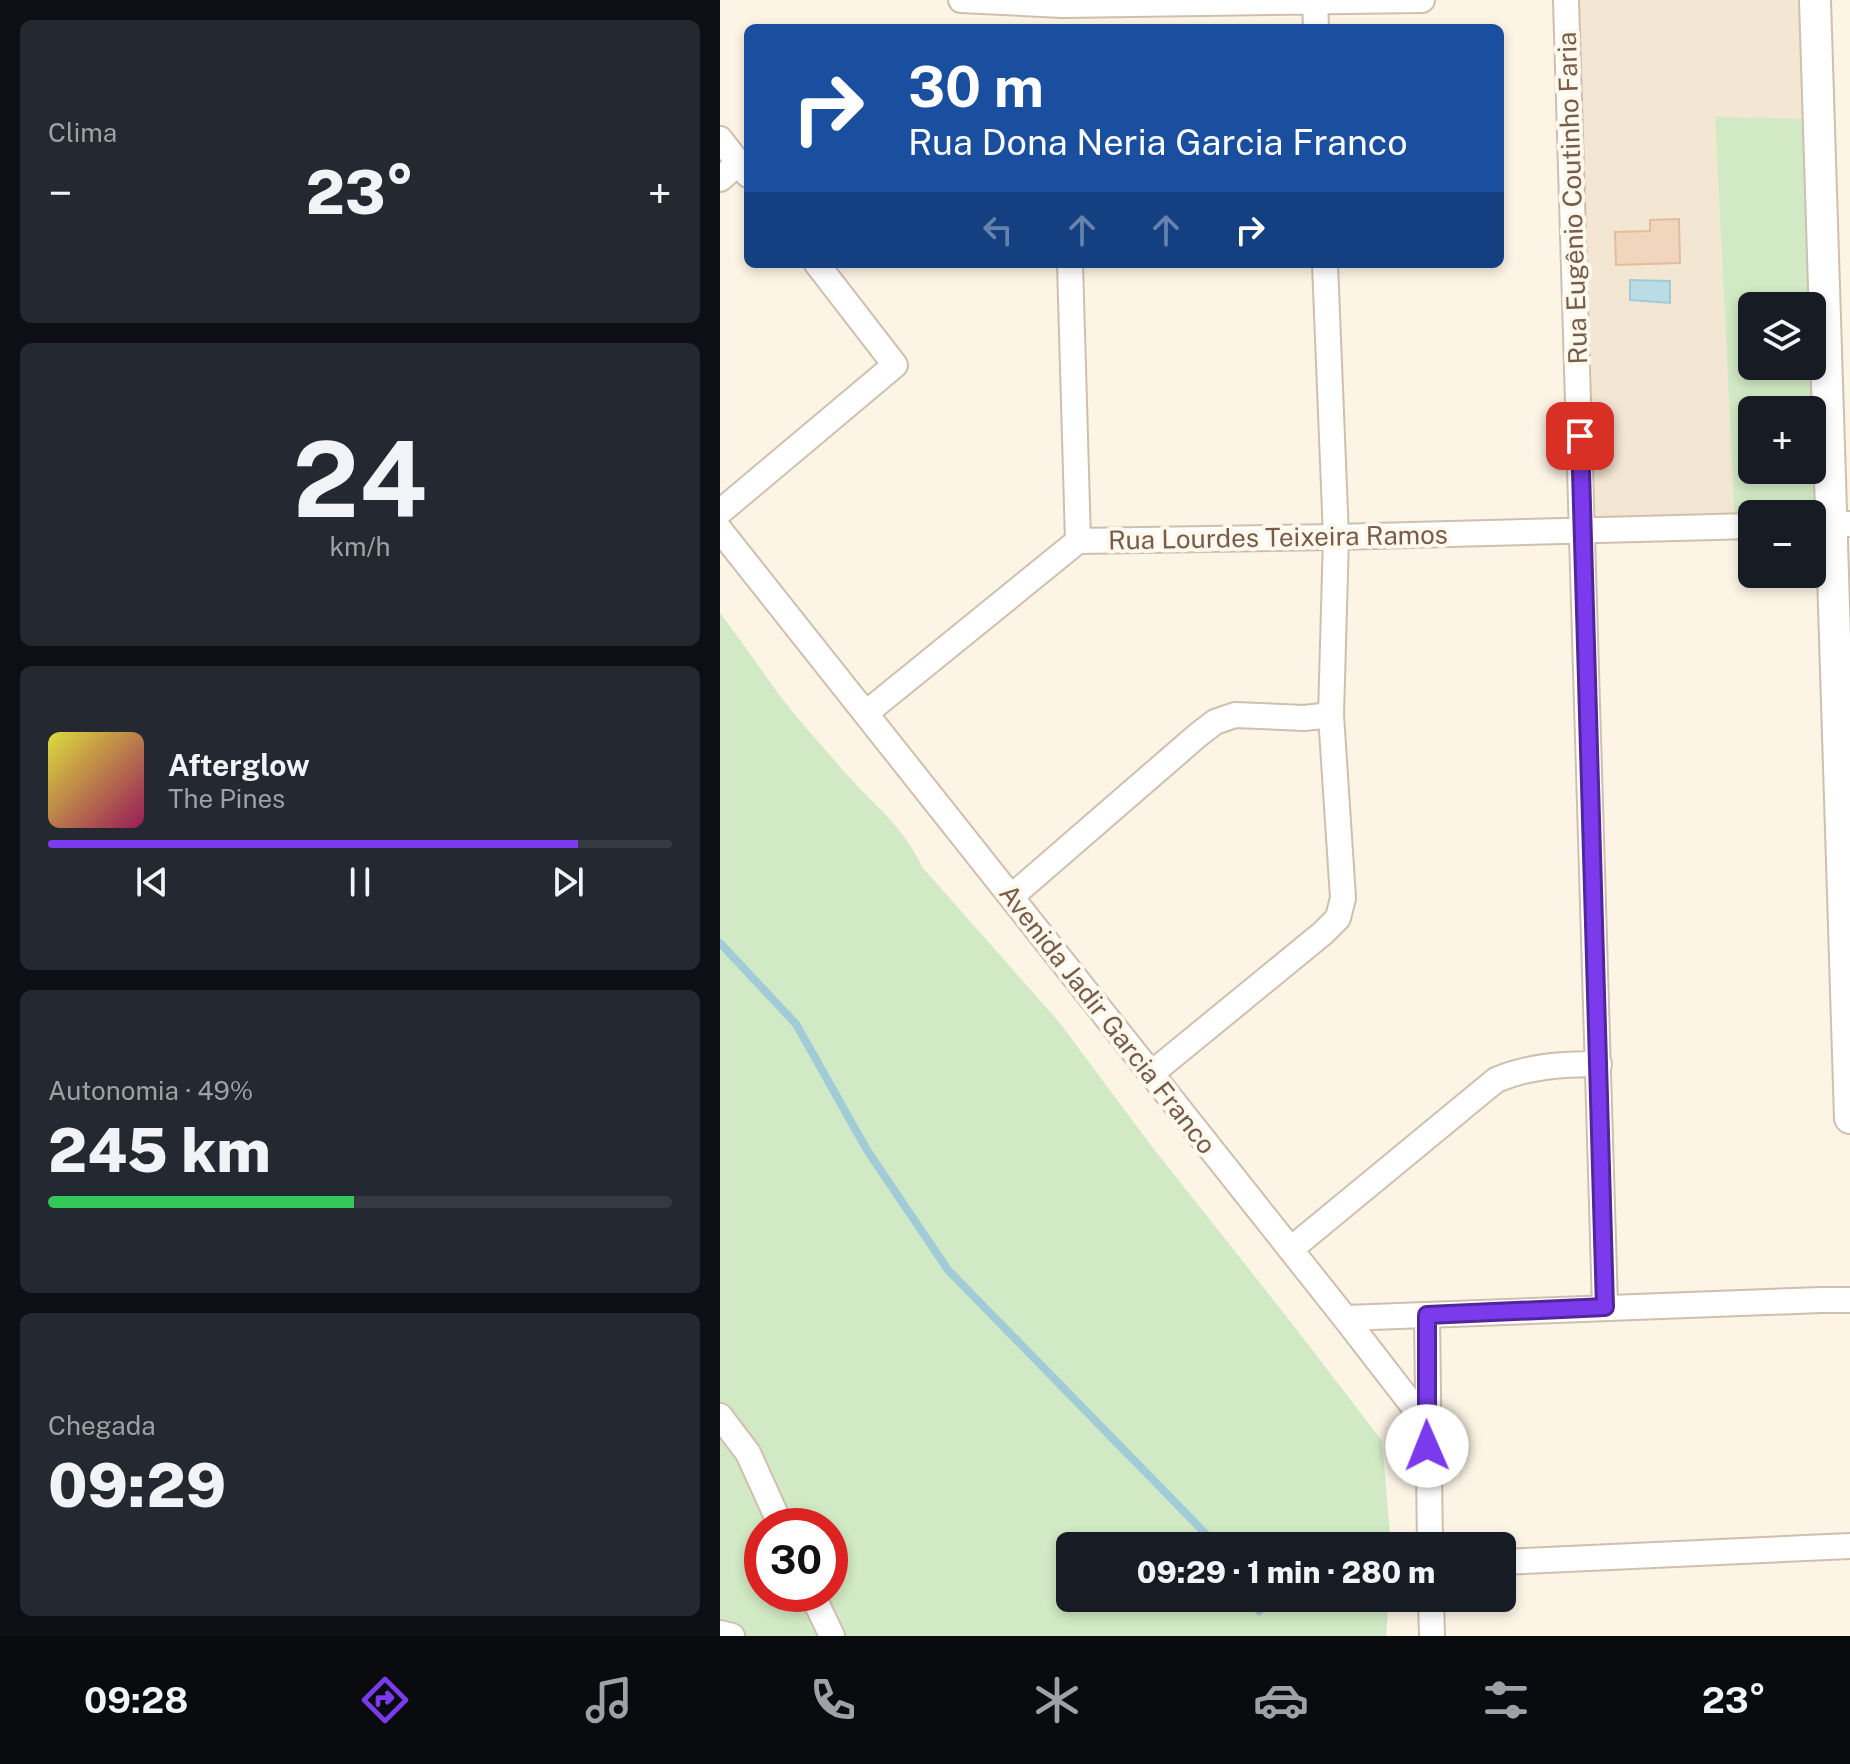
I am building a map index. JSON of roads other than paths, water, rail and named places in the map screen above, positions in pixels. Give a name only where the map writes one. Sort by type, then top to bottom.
[{"type":"street","points":[[961,0],[1062,16],[1315,1],[1422,0]]},
{"type":"street","name":"Rua Eugênio Coutinho Faria","points":[[1566,0],[1605,1307]]},
{"type":"street","points":[[1815,0],[1850,1118]]},
{"type":"street","points":[[1315,1],[1316,24]]},
{"type":"street","points":[[720,139],[736,172]]},
{"type":"street","points":[[720,512],[895,365],[820,268]]},
{"type":"street","points":[[1070,268],[1078,541]]},
{"type":"street","points":[[1152,1073],[1323,933],[1338,918],[1343,898],[1331,715],[1336,537],[1325,268]]},
{"type":"street","name":"Rua Lourdes Teixeira Ramos","points":[[866,713],[1078,541],[1738,526]]},
{"type":"street","name":"Avenida Jadir Garcia Franco","points":[[720,530],[1427,1424]]},
{"type":"street","points":[[1011,897],[1215,722],[1235,715],[1304,718],[1331,715]]},
{"type":"street","points":[[1291,1249],[1496,1080],[1518,1071],[1563,1064],[1599,1064]]},
{"type":"street","points":[[1345,1318],[1850,1300]]},
{"type":"street","points":[[1427,1315],[1430,1532]]},
{"type":"street","points":[[720,1416],[748,1453],[773,1508]]},
{"type":"street","points":[[1516,1561],[1850,1546]]},
{"type":"street","points":[[821,1612],[832,1636]]},
{"type":"street","points":[[1431,1612],[1432,1636]]},
{"type":"street","points":[[720,1633],[732,1636]]},
{"type":"water","points":[[1630,280],[1670,281],[1670,303],[1630,300]]},
{"type":"waterway","points":[[720,943],[796,1024],[867,1150],[948,1270],[1204,1532]]}]
